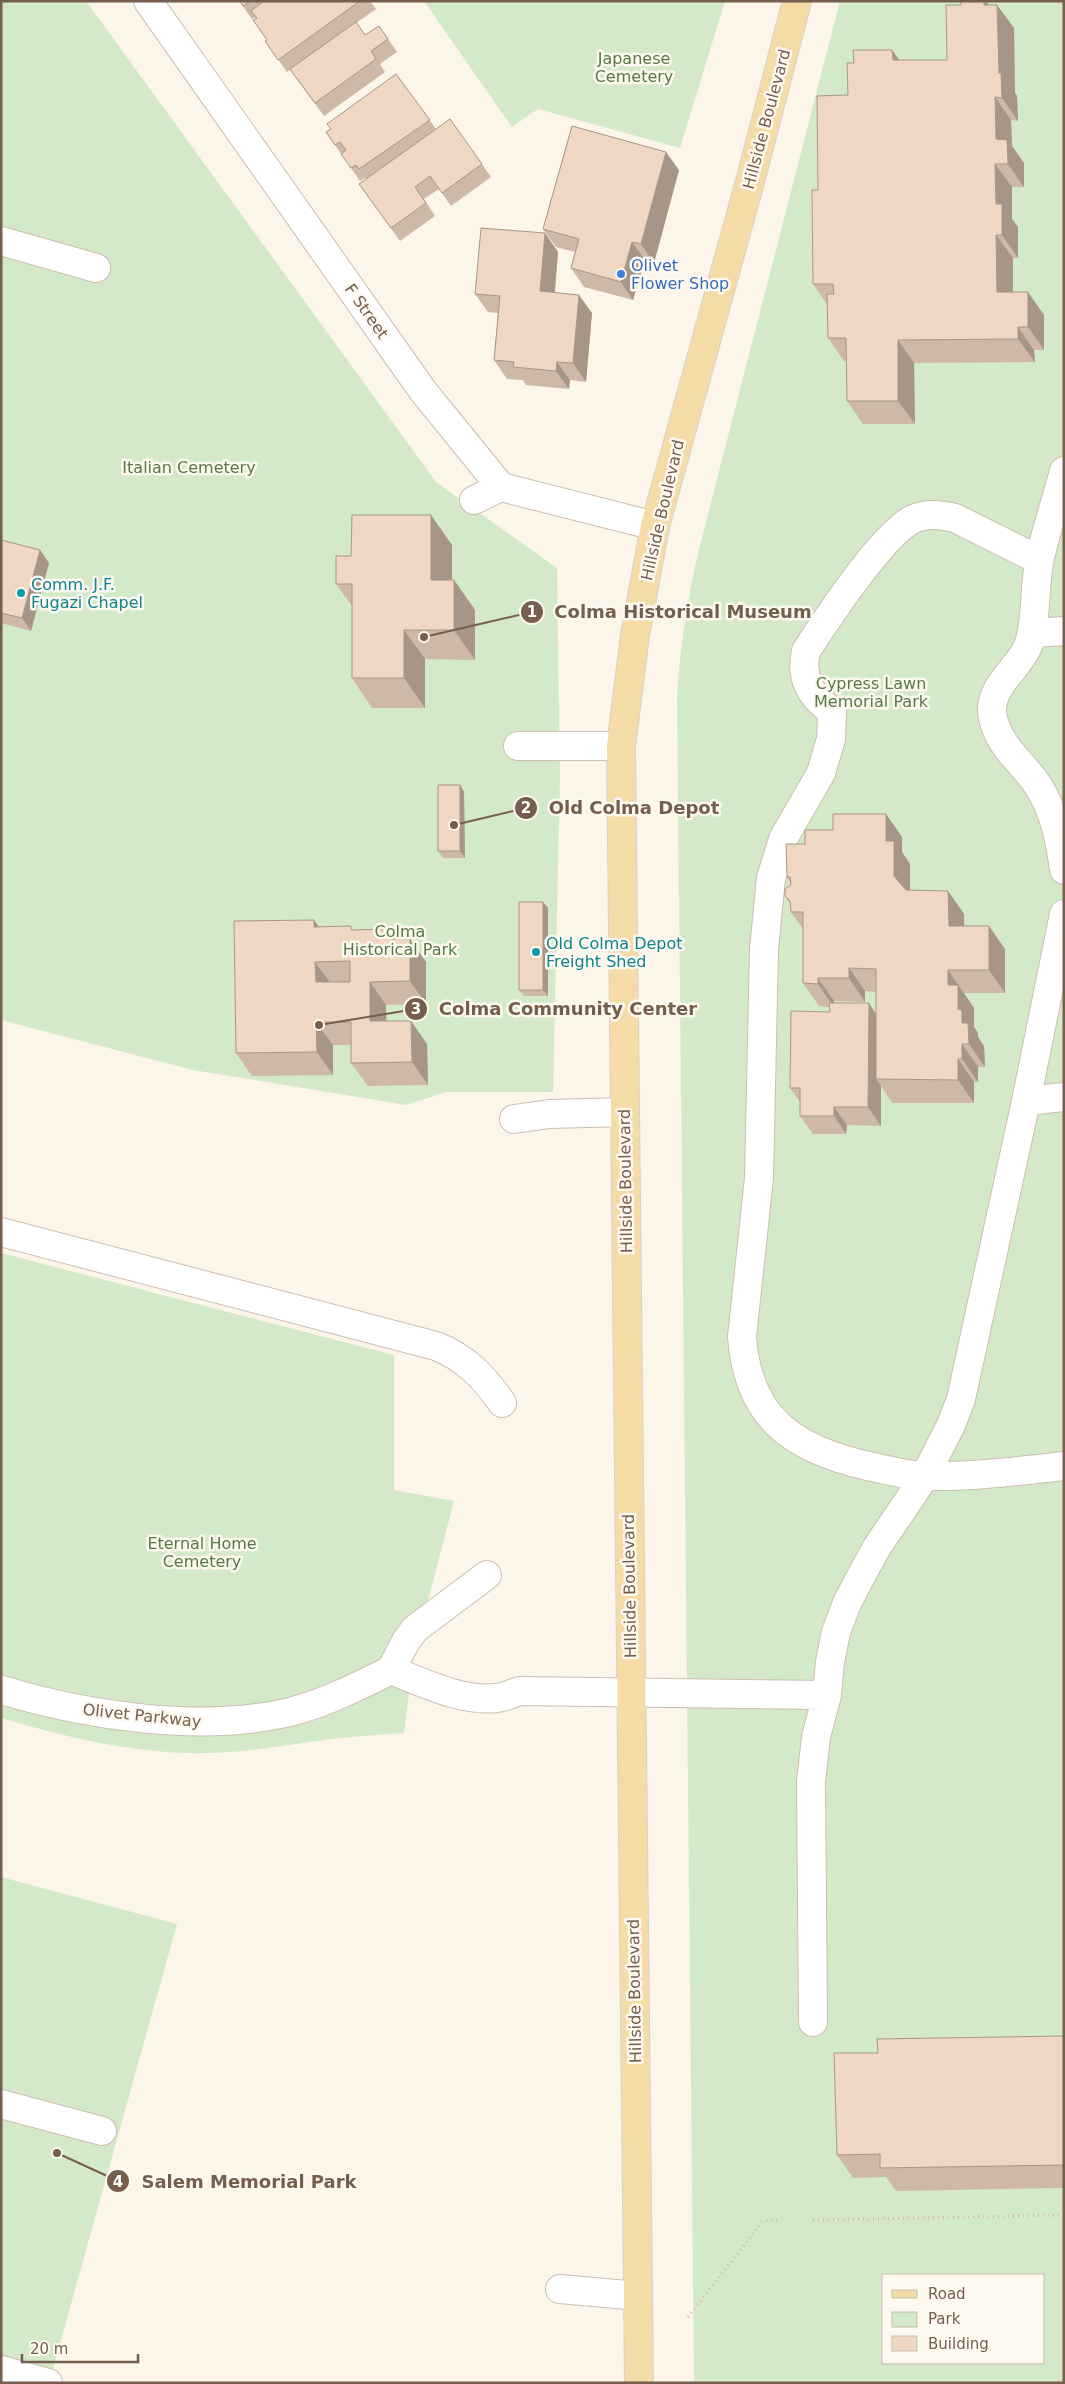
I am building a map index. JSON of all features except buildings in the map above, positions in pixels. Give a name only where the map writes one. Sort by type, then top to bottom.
[{"type":"main road","name":"Hillside Boulevard","points":[[639,2383],[621,746],[635,635],[655,526],[797,1]]},
{"type":"street","name":"F Street","points":[[148,1],[423,391],[501,487]]},
{"type":"street","points":[[1,241],[96,268]]},
{"type":"street","points":[[1064,471],[1039,560],[1032,633],[1020,660],[997,690],[992,702],[992,715],[998,736],[1036,782],[1053,813],[1064,870]]},
{"type":"street","points":[[474,500],[501,487],[655,526]]},
{"type":"street","points":[[1039,560],[970,524],[941,514],[928,515],[904,525],[878,552],[806,651],[803,663],[805,677],[810,690],[820,703],[832,711],[831,739],[828,755],[815,787],[783,839],[776,857],[768,899],[764,949],[759,1178],[742,1337],[744,1360],[750,1382],[760,1404],[792,1437],[809,1448],[863,1464],[925,1476],[979,1475],[1064,1466]]},
{"type":"street","points":[[1032,633],[1064,631]]},
{"type":"street","points":[[518,746],[621,746]]},
{"type":"street","points":[[813,2022],[811,1782],[816,1738],[827,1694],[830,1662],[836,1632],[847,1602],[877,1547],[925,1476],[951,1426],[961,1400],[1026,1101],[1064,914]]},
{"type":"street","points":[[1026,1101],[1064,1097]]},
{"type":"street","points":[[514,1119],[549,1114],[625,1112]]},
{"type":"street","points":[[1,1232],[436,1346],[452,1352],[479,1373],[502,1403]]},
{"type":"street","points":[[487,1575],[415,1629],[406,1641],[391,1670],[436,1687],[480,1699],[500,1698],[520,1691],[827,1694]]},
{"type":"street","name":"Olivet Parkway","points":[[1,1690],[65,1706],[154,1719],[200,1722],[242,1720],[298,1709],[330,1698],[391,1670]]},
{"type":"street","points":[[1,2104],[102,2132]]},
{"type":"street","points":[[560,2289],[638,2296]]},
{"type":"street","points":[[1,2370],[48,2383]]},
{"type":"path","points":[[813,2220],[1064,2215]]},
{"type":"path","points":[[688,2317],[763,2221],[778,2220]]},
{"type":"green space","name":"Italian Cemetery","points":[[1,1],[86,1],[436,482],[557,568],[560,777],[553,1092],[446,1092],[406,1105],[193,1070],[1,1020]]},
{"type":"green space","name":"Japanese Cemetery","points":[[424,1],[725,1],[680,148],[538,109],[512,127]]},
{"type":"green space","name":"Cypress Lawn Memorial Park","points":[[840,1],[1064,1],[1064,2383],[694,2383],[677,697],[684,625],[698,553]]},
{"type":"green space","name":"Eternal Home Cemetery","points":[[1,1253],[394,1355],[394,1490],[454,1501],[414,1654],[404,1733],[338,1738],[238,1751],[184,1753],[104,1744],[1,1718]]},
{"type":"green space","points":[[1,1877],[177,1924],[49,2383],[1,2383]]},
{"type":"place","name":"Olivet Flower Shop","points":[[621,274]]},
{"type":"place","name":"Comm. J.F. Fugazi Chapel","points":[[21,593]]},
{"type":"place","name":"Colma Historical Museum","points":[[424,637]]},
{"type":"place","name":"Old Colma Depot","points":[[454,825]]},
{"type":"place","name":"Old Colma Depot Freight Shed","points":[[536,952]]},
{"type":"place","name":"Colma Community Center","points":[[319,1025]]},
{"type":"place","name":"Salem Memorial Park","points":[[57,2153]]},
{"type":"park label","name":"Colma Historical Park","points":[[400,940]]}]
